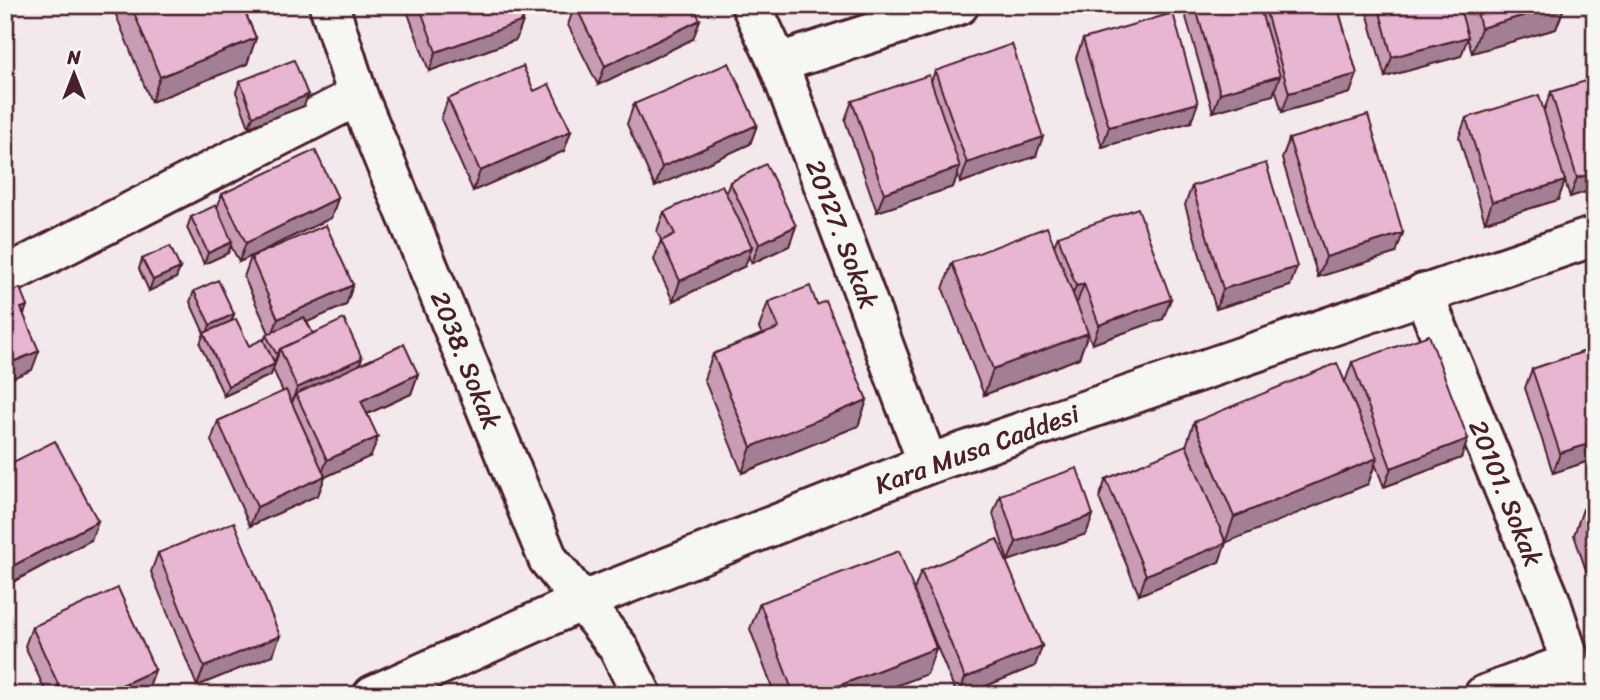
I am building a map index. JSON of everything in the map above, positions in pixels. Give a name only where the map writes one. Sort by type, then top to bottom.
[{"type":"street","name":"2038. Sokak","points":[[329,5],[358,96],[548,559],[618,647],[642,695]]},
{"type":"street","name":"20127. Sokak","points":[[751,5],[778,63],[928,464]]},
{"type":"street","points":[[778,63],[959,5]]},
{"type":"street","points":[[5,276],[358,96]]},
{"type":"street","name":"Kara Musa Caddesi","points":[[388,692],[583,601],[928,464],[1595,236]]},
{"type":"street","name":"20101. Sokak","points":[[1423,293],[1550,600],[1575,679]]},
{"type":"street","points":[[1484,695],[1575,679]]},
{"type":"building","points":[[131,5],[242,5],[256,38],[160,77]]},
{"type":"building","points":[[419,5],[517,5],[523,21],[436,52]]},
{"type":"building","points":[[575,5],[693,5],[700,20],[605,66]]},
{"type":"building","points":[[1195,5],[1259,5],[1280,76],[1220,93]]},
{"type":"building","points":[[1264,5],[1337,5],[1357,74],[1289,93]]},
{"type":"building","points":[[1378,5],[1459,5],[1468,37],[1392,57]]},
{"type":"building","points":[[1475,5],[1559,5],[1481,28]]},
{"type":"building","points":[[1173,13],[1198,103],[1109,127],[1083,39]]},
{"type":"building","points":[[1012,44],[1043,137],[967,163],[935,71]]},
{"type":"building","points":[[294,60],[308,95],[253,116],[240,81]]},
{"type":"building","points":[[729,63],[757,125],[662,167],[634,104]]},
{"type":"building","points":[[523,66],[534,91],[549,84],[571,131],[480,171],[448,99]]},
{"type":"building","points":[[929,75],[960,167],[884,193],[852,101]]},
{"type":"building","points":[[1595,78],[1595,172],[1577,178],[1551,92]]},
{"type":"building","points":[[1539,95],[1565,181],[1492,202],[1466,118]]},
{"type":"building","points":[[1368,115],[1403,233],[1326,257],[1289,139]]},
{"type":"building","points":[[315,150],[338,198],[246,243],[222,194]]},
{"type":"building","points":[[1266,163],[1297,267],[1223,289],[1192,186]]},
{"type":"building","points":[[766,164],[796,226],[759,244],[730,182]]},
{"type":"building","points":[[722,185],[752,247],[680,281],[661,241],[675,234],[664,212]]},
{"type":"building","points":[[216,205],[232,242],[208,253],[191,217]]},
{"type":"building","points":[[1138,208],[1171,299],[1099,325],[1084,284],[1076,286],[1058,236]]},
{"type":"building","points":[[326,225],[353,285],[278,319],[251,257]]},
{"type":"building","points":[[1047,227],[1088,333],[993,369],[952,263]]},
{"type":"building","points":[[170,246],[180,268],[153,280],[142,259]]},
{"type":"building","points":[[218,280],[234,314],[210,325],[194,291]]},
{"type":"building","points":[[810,286],[817,305],[826,301],[867,400],[751,447],[713,354],[779,328],[768,302]]},
{"type":"building","points":[[20,288],[27,306],[21,308],[39,351],[5,365],[5,295]]},
{"type":"building","points":[[304,317],[313,334],[280,349],[277,355],[266,335]]},
{"type":"building","points":[[236,319],[249,346],[263,339],[275,364],[228,386],[204,333]]},
{"type":"building","points":[[344,319],[362,358],[297,388],[280,349]]},
{"type":"building","points":[[1429,335],[1468,439],[1391,468],[1352,362]]},
{"type":"building","points":[[404,344],[418,374],[361,401],[378,437],[327,460],[296,394]]},
{"type":"building","points":[[1595,348],[1595,442],[1560,453],[1532,369]]},
{"type":"building","points":[[1337,363],[1377,458],[1234,517],[1194,422]]},
{"type":"building","points":[[286,390],[325,476],[257,507],[218,421]]},
{"type":"building","points":[[55,441],[98,521],[9,568],[5,561],[5,466]]},
{"type":"building","points":[[1186,445],[1226,543],[1146,575],[1106,479]]},
{"type":"building","points":[[1077,468],[1093,515],[1016,542],[1000,495]]},
{"type":"building","points":[[1595,506],[1595,544],[1583,509]]},
{"type":"building","points":[[234,522],[280,636],[204,667],[158,553]]},
{"type":"building","points":[[997,539],[1042,646],[965,678],[921,571]]},
{"type":"building","points":[[899,551],[936,648],[815,695],[794,695],[760,603]]},
{"type":"building","points":[[118,588],[155,670],[100,695],[63,695],[32,627]]}]
